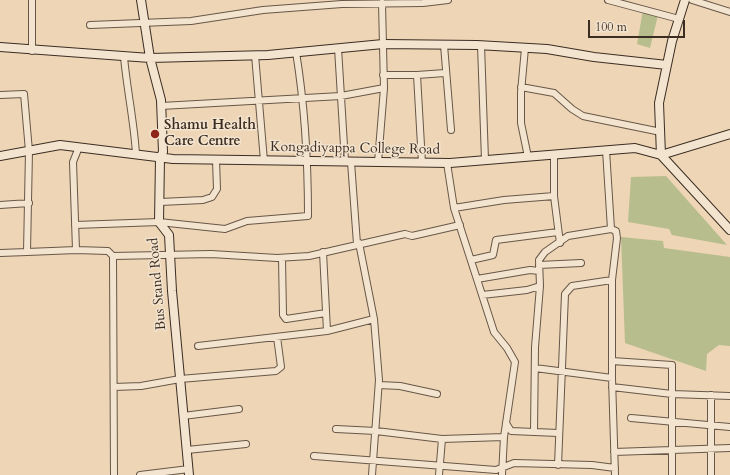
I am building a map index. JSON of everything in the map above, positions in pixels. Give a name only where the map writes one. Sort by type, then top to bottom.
[{"type":"street","points":[[32,0],[32,51]]},
{"type":"street","name":"Bus Stand Road","points":[[141,0],[150,58],[161,106],[163,152],[160,158],[159,222],[169,235],[183,416],[189,472]]},
{"type":"street","points":[[90,25],[190,21],[262,10],[342,2],[382,3],[448,0]]},
{"type":"street","points":[[608,0],[679,19]]},
{"type":"street","points":[[685,0],[667,65],[659,102],[661,155],[730,230]]},
{"type":"street","points":[[692,0],[730,12]]},
{"type":"street","points":[[378,162],[384,88],[382,3]]},
{"type":"street","points":[[0,47],[32,51],[150,58],[255,55],[383,44],[481,45],[547,49],[594,58],[667,65]]},
{"type":"street","points":[[444,45],[451,130]]},
{"type":"street","points":[[481,45],[485,160]]},
{"type":"street","points":[[338,48],[341,96],[358,244],[374,319],[379,385],[372,475]]},
{"type":"street","points":[[525,48],[521,87],[521,123],[528,157]]},
{"type":"street","points":[[75,225],[159,222],[225,229],[247,221],[308,216],[308,161],[303,97],[296,52]]},
{"type":"street","points":[[255,55],[264,160]]},
{"type":"street","points":[[124,57],[126,88],[134,124],[136,154]]},
{"type":"street","points":[[383,75],[446,73]]},
{"type":"street","points":[[417,75],[422,163]]},
{"type":"street","points":[[521,87],[554,93],[572,109],[583,116],[660,132]]},
{"type":"street","points":[[161,106],[341,96],[384,88]]},
{"type":"street","points":[[0,96],[24,94],[29,151],[27,252]]},
{"type":"street","points":[[661,155],[730,134]]},
{"type":"street","name":"Kongadiyappa College Road","points":[[0,156],[60,145],[160,158],[216,160],[447,163],[635,148],[661,155]]},
{"type":"street","points":[[76,250],[73,162],[79,148]]},
{"type":"street","points":[[606,150],[611,229]]},
{"type":"street","points":[[554,155],[554,196],[560,243]]},
{"type":"street","points":[[160,202],[204,200],[212,197],[217,189],[216,160]]},
{"type":"street","points":[[447,163],[454,208],[494,332],[507,348],[515,362],[504,437],[502,475]]},
{"type":"street","points":[[454,208],[504,200],[554,196]]},
{"type":"street","points":[[0,205],[28,203]]},
{"type":"street","points":[[113,256],[170,255],[282,258],[309,256],[405,234],[412,236],[460,225]]},
{"type":"street","points":[[314,456],[373,462],[496,470],[514,463],[592,465],[615,472],[612,387],[612,280],[617,238],[616,231],[611,229],[568,236],[545,252],[539,260],[540,286],[535,368],[534,432]]},
{"type":"street","points":[[471,260],[494,255],[496,240],[558,232]]},
{"type":"street","points":[[0,253],[76,250],[108,251],[113,256],[114,475]]},
{"type":"street","points":[[323,252],[327,331]]},
{"type":"street","points":[[282,258],[283,315],[286,319],[326,313]]},
{"type":"street","points":[[477,279],[539,268],[581,263]]},
{"type":"street","points":[[558,465],[558,433],[565,294],[572,286],[612,280]]},
{"type":"street","points":[[482,295],[527,290],[540,286]]},
{"type":"street","points":[[198,346],[327,331],[374,319]]},
{"type":"street","points":[[114,387],[141,386],[180,379],[276,371],[281,367],[277,337]]},
{"type":"street","points":[[612,361],[672,365],[672,475]]},
{"type":"street","points":[[535,368],[612,378]]},
{"type":"street","points":[[379,385],[400,386],[437,394]]},
{"type":"street","points":[[612,387],[672,394],[730,396]]},
{"type":"street","points":[[711,395],[711,475]]},
{"type":"street","points":[[183,416],[238,409]]},
{"type":"street","points":[[631,418],[730,427]]},
{"type":"street","points":[[506,423],[511,431],[558,433]]},
{"type":"street","points":[[336,429],[375,431],[442,439],[504,437]]},
{"type":"street","points":[[439,475],[442,439]]},
{"type":"street","points":[[187,450],[246,444]]},
{"type":"street","points":[[614,452],[730,448]]},
{"type":"street","points":[[140,475],[189,472]]},
{"type":"green space","points":[[643,10],[658,15],[650,48],[637,44]]},
{"type":"green space","points":[[666,176],[727,245],[672,235],[669,229],[628,222],[631,177]]},
{"type":"green space","points":[[621,237],[663,241],[664,248],[730,257],[730,346],[719,345],[707,354],[706,371],[625,343]]},
{"type":"place","name":"Shamu Health Care Centre","points":[[155,134]]}]
